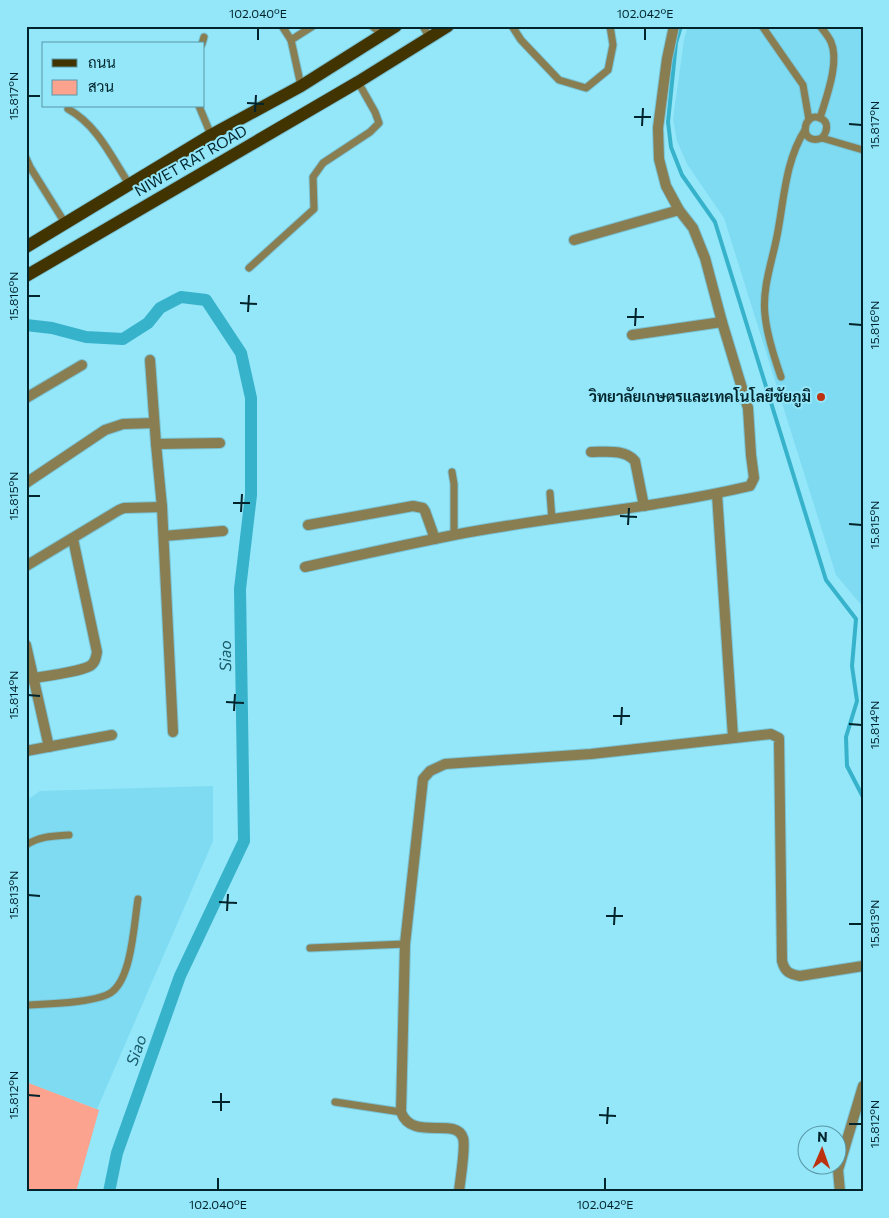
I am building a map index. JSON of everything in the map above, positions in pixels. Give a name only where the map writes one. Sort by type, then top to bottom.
[{"type":"main road","name":"NIWET RAT ROAD","points":[[26,247],[211,135],[301,86],[396,26]]},
{"type":"main road","name":"NIWET RAT ROAD","points":[[26,276],[358,82],[426,32],[448,26]]},
{"type":"street","points":[[305,567],[454,535],[717,494],[750,486],[754,478],[748,408],[705,258],[693,228],[678,210],[666,186],[659,159],[658,128],[667,59],[674,26]]},
{"type":"street","points":[[574,240],[678,210]]},
{"type":"street","points":[[632,335],[722,322]]},
{"type":"street","points":[[150,360],[164,536],[173,732]]},
{"type":"street","points":[[26,398],[82,365]]},
{"type":"street","points":[[26,483],[105,430],[123,424],[154,423]]},
{"type":"street","points":[[156,444],[220,443]]},
{"type":"street","points":[[591,452],[622,453],[631,456],[635,461],[644,506]]},
{"type":"street","points":[[717,494],[733,738]]},
{"type":"street","points":[[308,525],[413,506],[423,508],[425,511],[435,539]]},
{"type":"street","points":[[26,566],[124,508],[162,507]]},
{"type":"street","points":[[164,536],[223,531]]},
{"type":"street","points":[[30,679],[92,666],[95,661],[97,652],[74,539]]},
{"type":"street","points":[[26,645],[30,679],[49,747]]},
{"type":"street","points":[[459,1192],[464,1143],[461,1133],[456,1130],[413,1126],[408,1123],[401,1112],[405,944],[423,779],[430,771],[444,764],[591,754],[771,734],[779,738],[782,961],[784,969],[790,974],[800,976],[863,966]]},
{"type":"street","points":[[26,751],[112,735]]},
{"type":"street","points":[[840,1192],[838,1170],[863,1086]]},
{"type":"lane","points":[[282,26],[291,40],[301,86]]},
{"type":"lane","points":[[291,40],[313,26]]},
{"type":"lane","points":[[372,26],[383,35]]},
{"type":"lane","points":[[512,26],[521,40],[559,80],[586,88],[608,70],[613,45],[610,26]]},
{"type":"lane","points":[[762,26],[803,85],[809,120]]},
{"type":"lane","points":[[820,26],[832,42],[834,57],[829,87],[820,118]]},
{"type":"lane","points":[[249,268],[314,210],[313,177],[323,163],[370,132],[379,123],[358,82]]},
{"type":"lane","points":[[68,108],[80,115],[92,127],[129,184]]},
{"type":"lane","points":[[200,108],[211,135]]},
{"type":"lane","points":[[781,377],[770,345],[764,313],[766,287],[796,144],[809,120],[820,118],[825,122],[827,128],[826,134],[817,140],[807,136],[805,130]]},
{"type":"lane","points":[[822,138],[863,150]]},
{"type":"lane","points":[[26,158],[64,223]]},
{"type":"lane","points":[[452,472],[454,484],[454,535]]},
{"type":"lane","points":[[550,493],[552,520]]},
{"type":"lane","points":[[26,845],[35,839],[69,835]]},
{"type":"lane","points":[[26,1005],[93,999],[112,992],[121,982],[129,957],[138,899]]},
{"type":"lane","points":[[310,948],[405,944]]},
{"type":"lane","points":[[335,1102],[401,1112]]},
{"type":"shaded area","name":"วิทยาลัยเกษตรและเทคโนโลยีชัยภูมิ","points":[[688,26],[863,26],[863,607],[836,575],[724,218],[687,164],[677,141],[673,119],[684,40]]},
{"type":"shaded area","points":[[213,786],[213,841],[97,1109],[26,1082],[26,801],[40,791]]},
{"type":"green space","points":[[26,1082],[99,1110],[76,1192],[26,1192]]},
{"type":"waterway","points":[[681,26],[676,43],[668,122],[671,147],[682,175],[715,222],[826,580],[856,619],[852,666],[857,701],[846,737],[847,766],[863,797]]},
{"type":"waterway","name":"Siao","points":[[26,325],[52,328],[86,337],[123,339],[148,323],[160,308],[181,297],[206,300],[241,353],[251,398],[251,495],[240,589],[244,841],[180,976],[117,1153],[109,1192]]},
{"type":"place","name":"วิทยาลัยเกษตรและเทคโนโลยีชัยภูมิ","points":[[821,397]]}]
